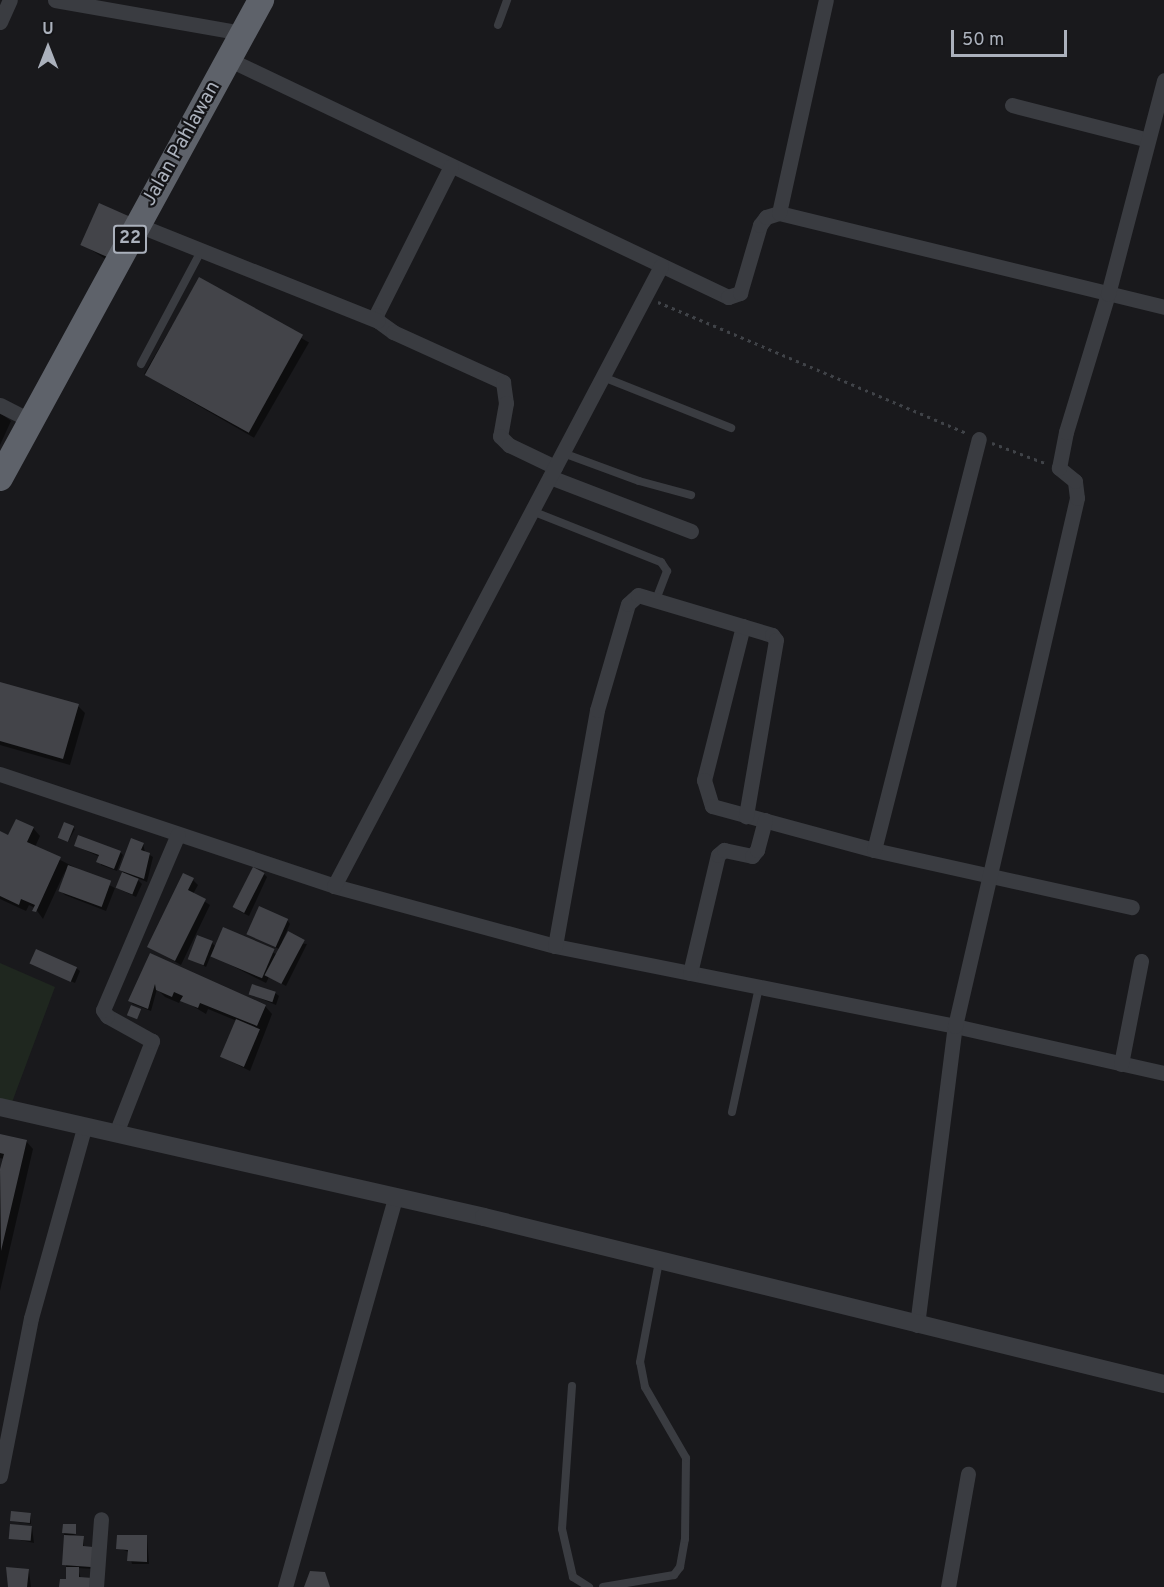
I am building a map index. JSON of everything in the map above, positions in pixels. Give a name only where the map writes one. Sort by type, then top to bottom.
[{"type":"highway","name":"Jalan Pahlawan","points":[[0,478],[261,0]]},
{"type":"street","points":[[0,22],[10,0]]},
{"type":"street","points":[[55,0],[243,33]]},
{"type":"street","points":[[779,213],[826,0]]},
{"type":"street","points":[[228,59],[724,295],[736,295],[760,225],[766,217],[779,213],[1164,307]]},
{"type":"street","points":[[917,1325],[955,1026],[1077,498],[1075,481],[1059,468],[1066,432],[1108,294],[1164,80]]},
{"type":"street","points":[[1012,105],[1148,140]]},
{"type":"street","points":[[378,321],[376,315],[451,166]]},
{"type":"street","points":[[138,225],[378,321],[393,332],[503,382],[506,395],[500,436],[553,472],[691,531]]},
{"type":"street","points":[[334,886],[661,266]]},
{"type":"street","points":[[0,405],[32,421]]},
{"type":"street","points":[[873,850],[979,439]]},
{"type":"street","points":[[555,946],[607,678],[631,600],[638,595],[772,634],[778,648],[746,816]]},
{"type":"street","points":[[742,626],[704,780],[712,806],[873,850],[1132,907]]},
{"type":"street","points":[[0,774],[334,886],[555,946],[955,1026],[1164,1073]]},
{"type":"street","points":[[690,973],[718,855],[724,850],[752,856],[757,850],[765,820]]},
{"type":"street","points":[[116,1134],[152,1041],[107,1016],[103,1010],[178,834]]},
{"type":"street","points":[[1121,1064],[1141,961]]},
{"type":"street","points":[[0,1107],[395,1197],[1164,1384]]},
{"type":"street","points":[[0,1476],[31,1318],[85,1125]]},
{"type":"street","points":[[285,1587],[395,1197]]},
{"type":"street","points":[[948,1587],[968,1474]]},
{"type":"street","points":[[96,1587],[101,1519]]},
{"type":"lane","points":[[498,25],[507,0]]},
{"type":"lane","points":[[141,364],[201,251]]},
{"type":"lane","points":[[603,377],[731,428]]},
{"type":"lane","points":[[563,453],[639,481],[691,495]]},
{"type":"lane","points":[[532,511],[661,562],[667,571],[656,599]]},
{"type":"lane","points":[[732,1112],[759,987]]},
{"type":"lane","points":[[603,1587],[674,1575],[680,1567],[685,1539],[686,1458],[645,1387],[640,1362],[659,1261]]},
{"type":"lane","points":[[572,1386],[562,1529],[573,1577],[589,1587]]},
{"type":"path","points":[[645,297],[979,439],[1059,468]]},
{"type":"shaded area","points":[[0,963],[55,987],[11,1105],[0,1102]]},
{"type":"building","points":[[99,203],[130,217],[111,259],[80,245]]},
{"type":"building","points":[[199,277],[303,335],[249,433],[145,375]]},
{"type":"building","points":[[0,682],[79,704],[63,759],[0,741]]},
{"type":"building","points":[[16,819],[34,827],[27,842],[61,857],[36,912],[32,911],[35,905],[21,899],[19,905],[0,896],[0,831],[8,835]]},
{"type":"building","points":[[64,822],[74,826],[68,842],[58,838]]},
{"type":"building","points":[[78,835],[121,851],[114,869],[96,862],[99,855],[74,846]]},
{"type":"building","points":[[131,838],[144,843],[141,850],[150,853],[144,879],[119,870]]},
{"type":"building","points":[[68,865],[111,881],[102,907],[58,891]]},
{"type":"building","points":[[253,867],[265,873],[244,913],[233,907]]},
{"type":"building","points":[[122,872],[139,879],[132,895],[116,888]]},
{"type":"building","points":[[183,873],[194,878],[188,890],[206,899],[175,961],[147,947]]},
{"type":"building","points":[[259,906],[288,919],[276,947],[246,934]]},
{"type":"building","points":[[223,927],[275,949],[262,978],[210,956]]},
{"type":"building","points":[[288,931],[305,940],[281,984],[265,975]]},
{"type":"building","points":[[197,935],[213,941],[204,965],[188,959]]},
{"type":"building","points":[[36,949],[77,967],[71,982],[29,964]]},
{"type":"building","points":[[150,953],[266,1005],[257,1026],[200,1003],[198,1008],[180,1001],[183,996],[174,992],[172,997],[156,990],[155,984],[148,1009],[128,1001]]},
{"type":"building","points":[[252,984],[276,992],[272,1002],[249,994]]},
{"type":"building","points":[[131,1005],[141,1009],[137,1019],[127,1015]]},
{"type":"building","points":[[236,1019],[260,1029],[244,1067],[220,1057]]},
{"type":"building","points":[[0,1134],[27,1140],[1,1251],[0,1169],[4,1154],[0,1153]]},
{"type":"building","points":[[11,1511],[31,1513],[30,1523],[10,1521]]},
{"type":"building","points":[[10,1524],[32,1526],[31,1541],[9,1539]]},
{"type":"building","points":[[63,1524],[76,1524],[76,1534],[62,1533]]},
{"type":"building","points":[[64,1535],[84,1536],[83,1546],[93,1547],[91,1567],[62,1565]]},
{"type":"building","points":[[117,1535],[147,1535],[147,1562],[127,1561],[128,1550],[116,1549]]},
{"type":"building","points":[[6,1567],[29,1569],[27,1587],[8,1587]]},
{"type":"building","points":[[66,1567],[79,1567],[79,1577],[93,1578],[93,1587],[59,1587],[60,1579],[66,1579]]},
{"type":"building","points":[[310,1571],[325,1572],[330,1587],[304,1587]]}]
